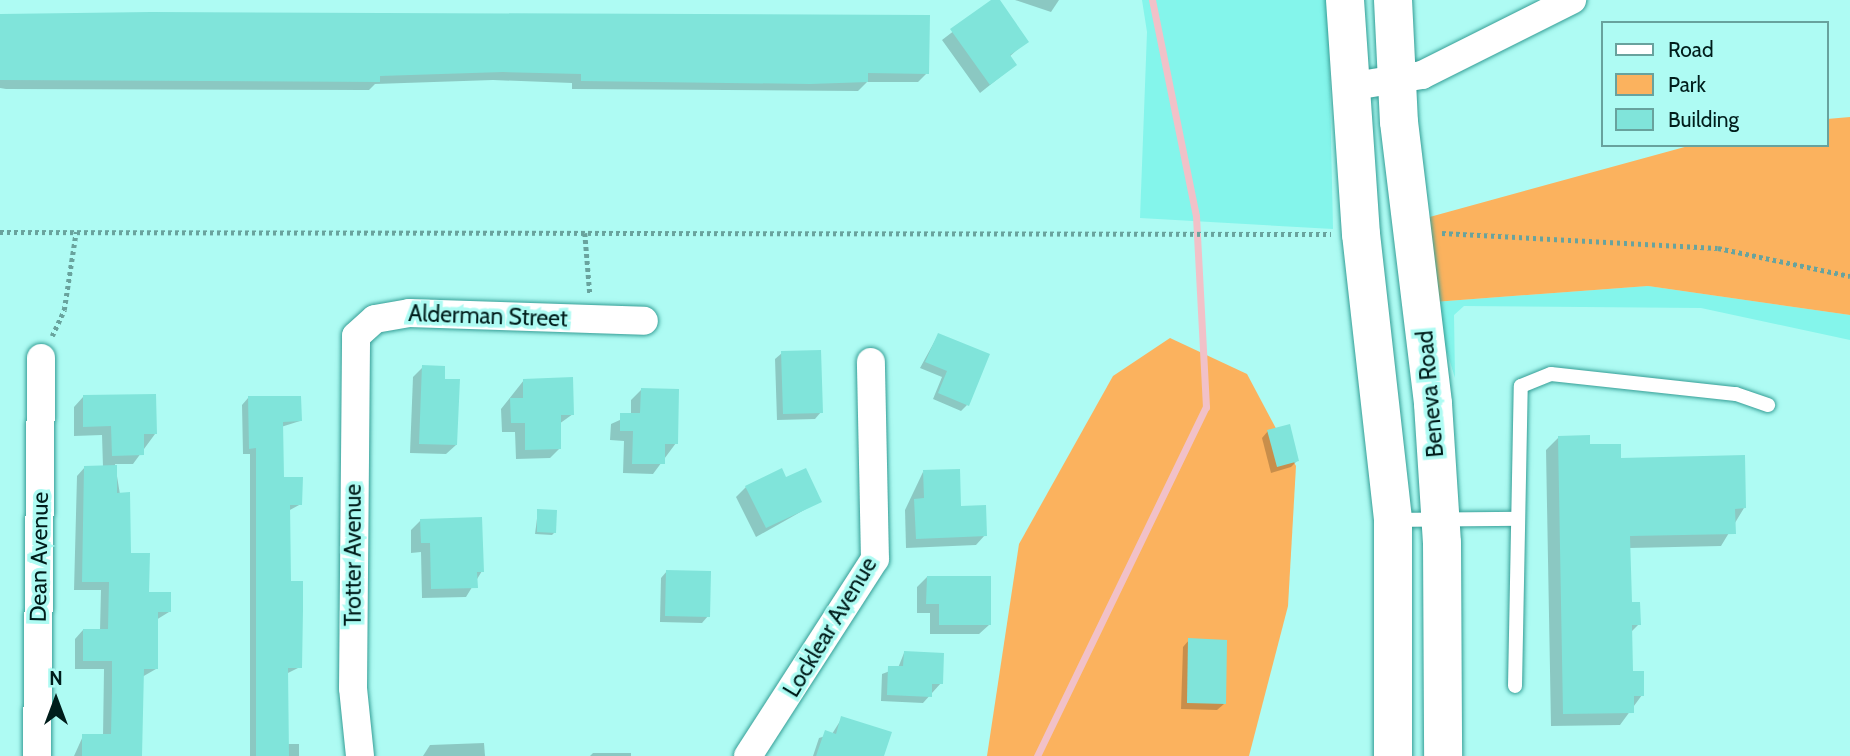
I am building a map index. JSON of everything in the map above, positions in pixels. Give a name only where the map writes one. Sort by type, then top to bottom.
[{"type":"main road","name":"Beneva Road","points":[[1393,17],[1396,80],[1441,520],[1443,756]]},
{"type":"main road","name":"Beneva Road","points":[[1345,18],[1348,87],[1361,233],[1393,520],[1393,756]]},
{"type":"street","points":[[1348,87],[1422,75],[1572,0]]},
{"type":"street","name":"Alderman Street","points":[[353,353],[363,328],[390,314],[644,321]]},
{"type":"street","name":"Trotter Avenue","points":[[353,353],[353,688],[360,756]]},
{"type":"street","name":"Dean Avenue","points":[[37,756],[41,358]]},
{"type":"street","name":"Locklear Avenue","points":[[748,756],[875,559],[871,362]]},
{"type":"lane","points":[[1515,686],[1517,402],[1530,379],[1552,374],[1723,393],[1768,405]]},
{"type":"lane","points":[[1393,520],[1516,519]]},
{"type":"path","points":[[0,232],[1361,233]]},
{"type":"path","points":[[41,358],[64,310],[76,232]]},
{"type":"path","points":[[1413,232],[1718,248],[1850,275]]},
{"type":"path","points":[[584,319],[590,295],[585,233]]},
{"type":"shaded area","points":[[1142,0],[1328,0],[1333,229],[1140,218],[1147,32]]},
{"type":"shaded area","points":[[1648,286],[1850,315],[1850,340],[1701,308],[1464,306],[1454,315],[1455,378],[1435,313],[1434,302]]},
{"type":"green space","points":[[1850,117],[1850,315],[1648,286],[1434,302],[1426,218],[1685,147],[1829,147],[1829,119]]},
{"type":"green space","points":[[1170,338],[1247,374],[1296,466],[1288,606],[1249,756],[987,756],[1019,544],[1113,376]]},
{"type":"building","points":[[991,0],[1000,0],[1029,42],[1010,55],[1017,65],[990,85],[950,29]]},
{"type":"building","points":[[151,12],[930,15],[929,74],[868,73],[868,82],[810,84],[581,81],[581,74],[503,72],[380,76],[380,82],[0,80],[0,14]]},
{"type":"building","points":[[938,333],[990,354],[969,406],[938,393],[947,371],[925,362]]},
{"type":"building","points":[[821,350],[823,413],[783,414],[781,351]]},
{"type":"building","points":[[422,365],[445,366],[445,379],[460,379],[457,445],[419,444]]},
{"type":"building","points":[[573,377],[574,415],[561,415],[561,449],[525,450],[525,423],[511,423],[510,398],[523,398],[523,379]]},
{"type":"building","points":[[641,388],[679,389],[678,444],[665,444],[665,464],[632,464],[633,431],[620,431],[620,413],[640,413]]},
{"type":"building","points":[[156,394],[157,434],[144,434],[144,455],[112,456],[111,426],[83,427],[83,395]]},
{"type":"building","points":[[248,396],[301,396],[302,421],[283,422],[284,477],[303,477],[302,505],[290,505],[291,581],[303,581],[303,610],[302,668],[288,668],[289,756],[256,756],[256,448],[249,449]]},
{"type":"building","points":[[1290,424],[1299,461],[1277,467],[1267,430]]},
{"type":"building","points":[[1590,435],[1590,444],[1621,444],[1621,458],[1745,455],[1746,508],[1735,509],[1736,534],[1630,536],[1632,602],[1640,602],[1641,625],[1632,625],[1633,671],[1644,671],[1644,696],[1634,696],[1634,713],[1563,714],[1558,436]]},
{"type":"building","points":[[117,465],[117,493],[130,492],[131,553],[150,553],[149,592],[171,592],[171,612],[158,612],[158,669],[144,669],[142,756],[82,756],[82,734],[111,734],[112,691],[112,661],[83,661],[83,629],[108,629],[109,582],[82,582],[84,466]]},
{"type":"building","points":[[782,468],[786,477],[806,468],[822,502],[766,528],[745,486]]},
{"type":"building","points":[[960,469],[961,506],[986,505],[987,536],[916,539],[914,499],[924,498],[923,470]]},
{"type":"building","points":[[537,509],[557,510],[556,533],[537,532]]},
{"type":"building","points":[[482,517],[484,572],[477,572],[478,588],[431,589],[430,543],[421,543],[420,519]]},
{"type":"building","points":[[666,570],[711,571],[710,617],[665,616]]},
{"type":"building","points":[[927,576],[991,576],[991,625],[939,625],[939,604],[926,604]]},
{"type":"building","points":[[1188,638],[1227,640],[1226,704],[1187,703]]},
{"type":"building","points":[[904,651],[944,653],[943,684],[932,684],[932,697],[887,695],[888,666],[903,666]]},
{"type":"building","points":[[841,716],[892,732],[884,756],[816,756],[825,730],[836,734]]},
{"type":"waterway","points":[[1037,756],[1206,407],[1196,216],[1152,0]]}]
